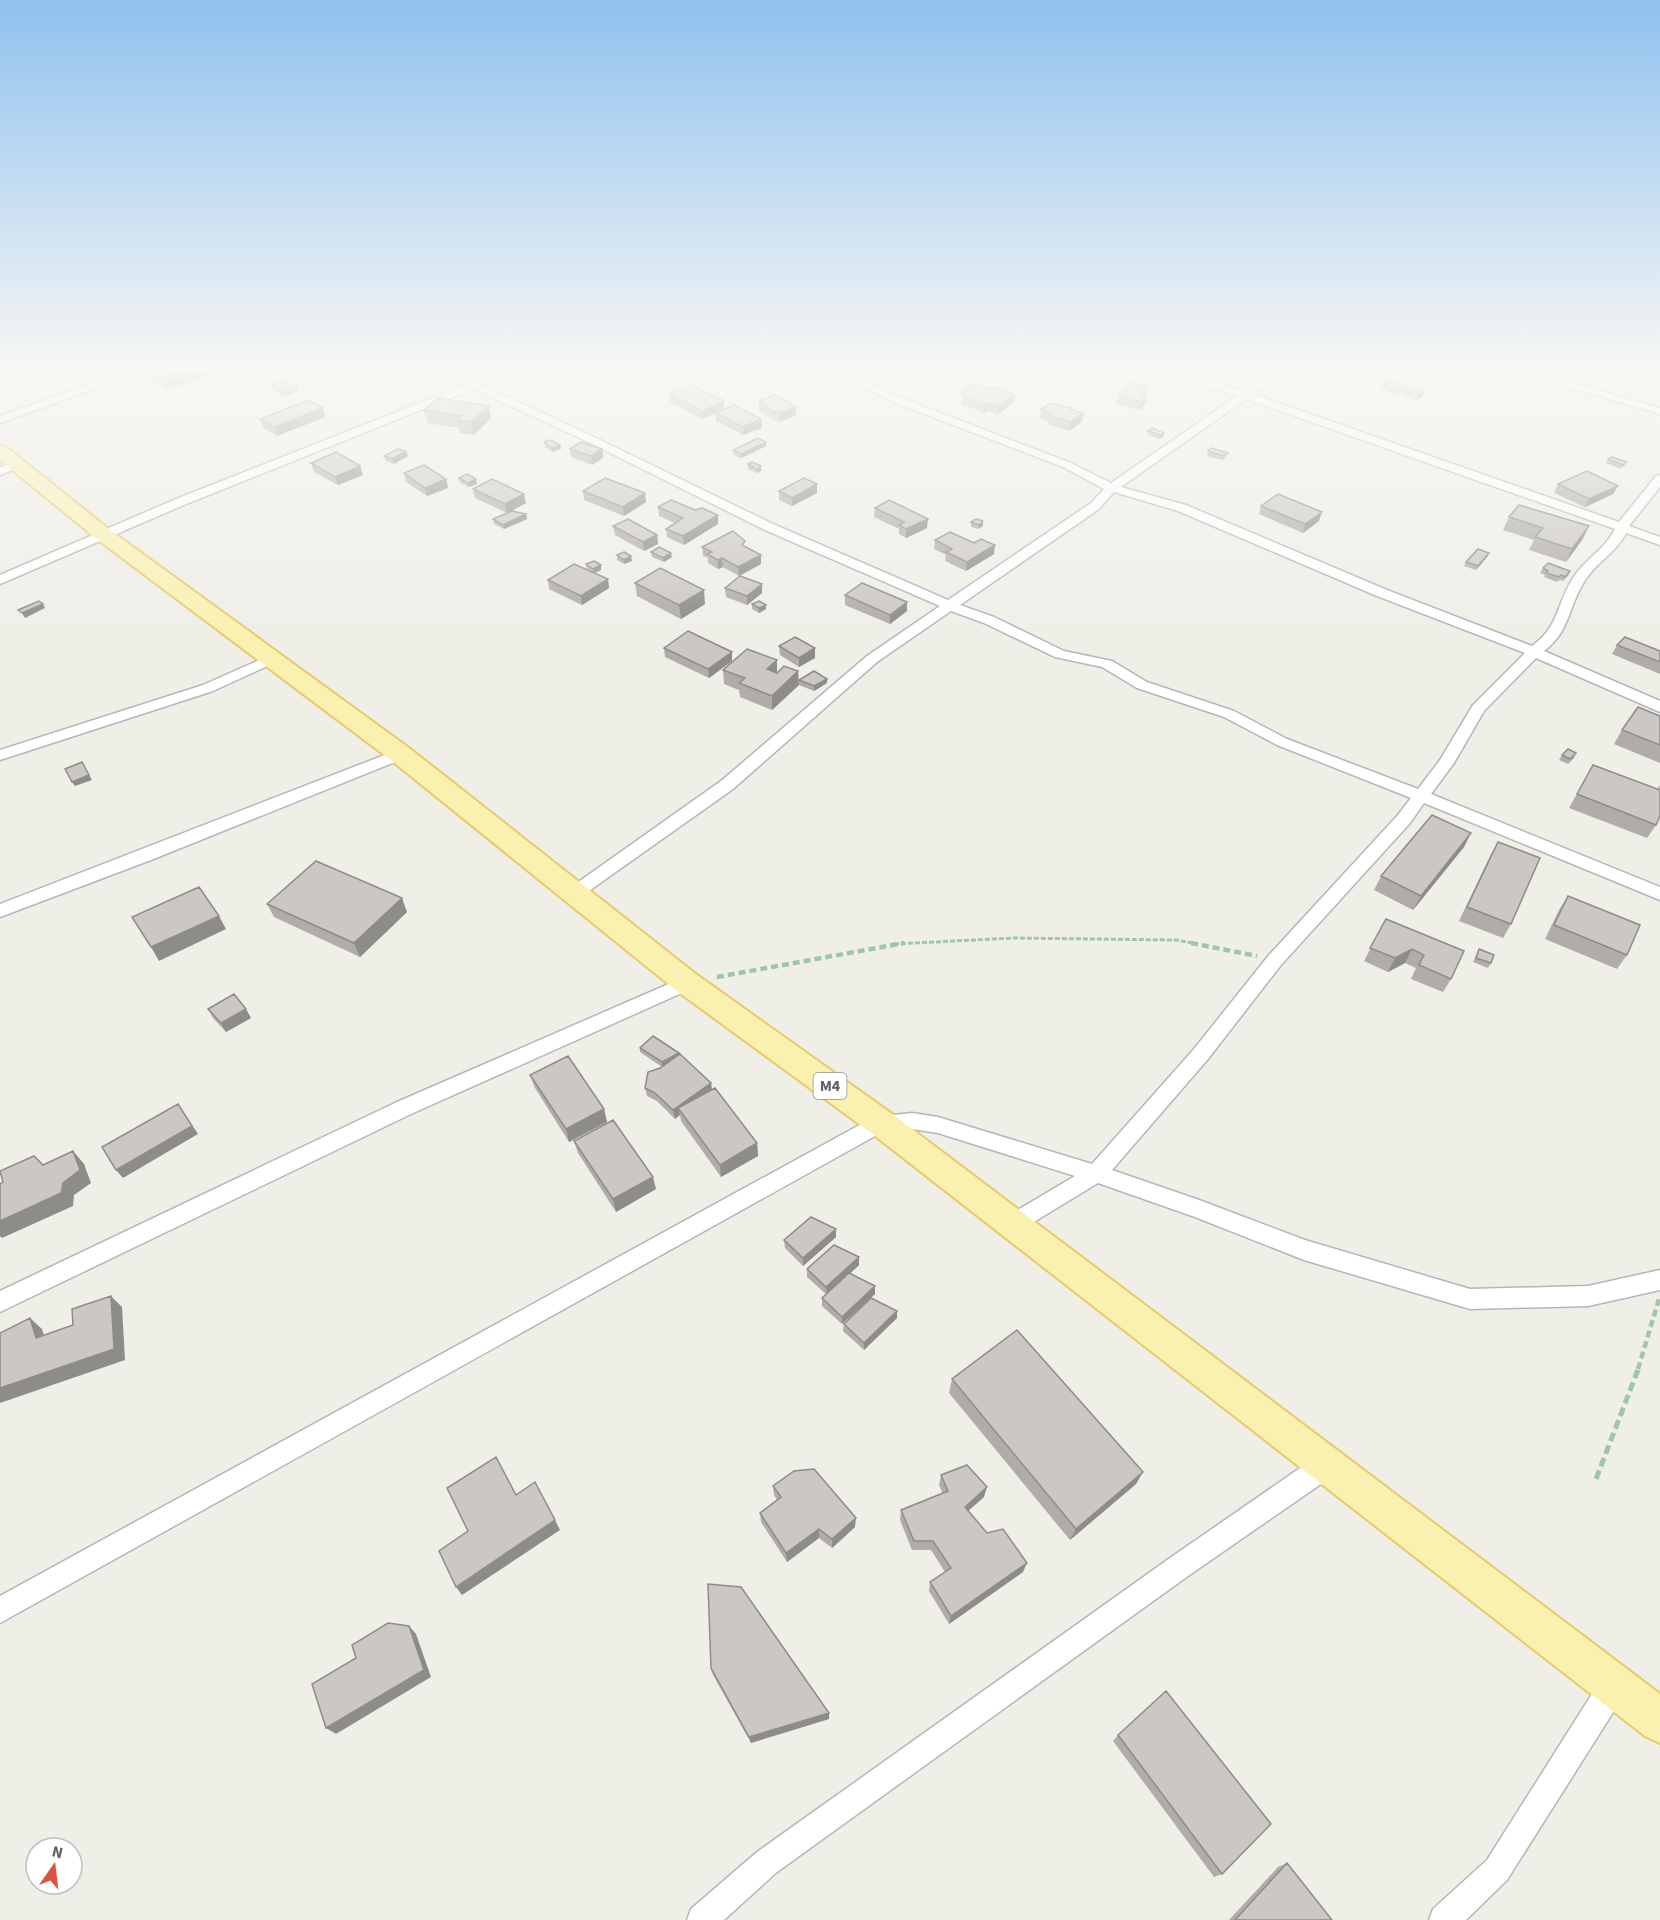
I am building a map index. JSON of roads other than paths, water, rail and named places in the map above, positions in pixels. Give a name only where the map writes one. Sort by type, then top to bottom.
[{"type":"main road","name":"M4","points":[[6,462],[400,754],[687,983],[881,1123],[1660,1721]]},
{"type":"street","points":[[0,580],[297,457]]},
{"type":"street","points":[[626,457],[769,527],[950,606],[989,620],[1060,654],[1107,664],[1142,686],[1229,714],[1282,742],[1422,796],[1660,894]]},
{"type":"street","points":[[1046,457],[1068,465],[1112,488],[1182,508],[1372,588],[1534,652],[1660,707]]},
{"type":"street","points":[[573,894],[728,785],[872,659],[1095,506],[1112,488],[1157,457]]},
{"type":"street","points":[[1420,457],[1660,541]]},
{"type":"street","points":[[1014,1224],[1097,1173],[1201,1054],[1275,960],[1404,819],[1446,763],[1478,708],[1534,652],[1550,640],[1560,626],[1570,596],[1581,576],[1617,539],[1640,501],[1660,479]]},
{"type":"street","points":[[0,755],[207,688],[271,659]]},
{"type":"street","points":[[0,911],[400,754]]},
{"type":"street","points":[[0,1302],[404,1108],[687,983]]},
{"type":"street","points":[[0,1610],[881,1123],[912,1121],[938,1125],[1097,1173],[1304,1251],[1470,1299],[1588,1296],[1660,1280]]},
{"type":"street","points":[[702,1920],[767,1862],[1179,1567],[1325,1466]]},
{"type":"street","points":[[1444,1920],[1497,1870],[1614,1685]]}]
